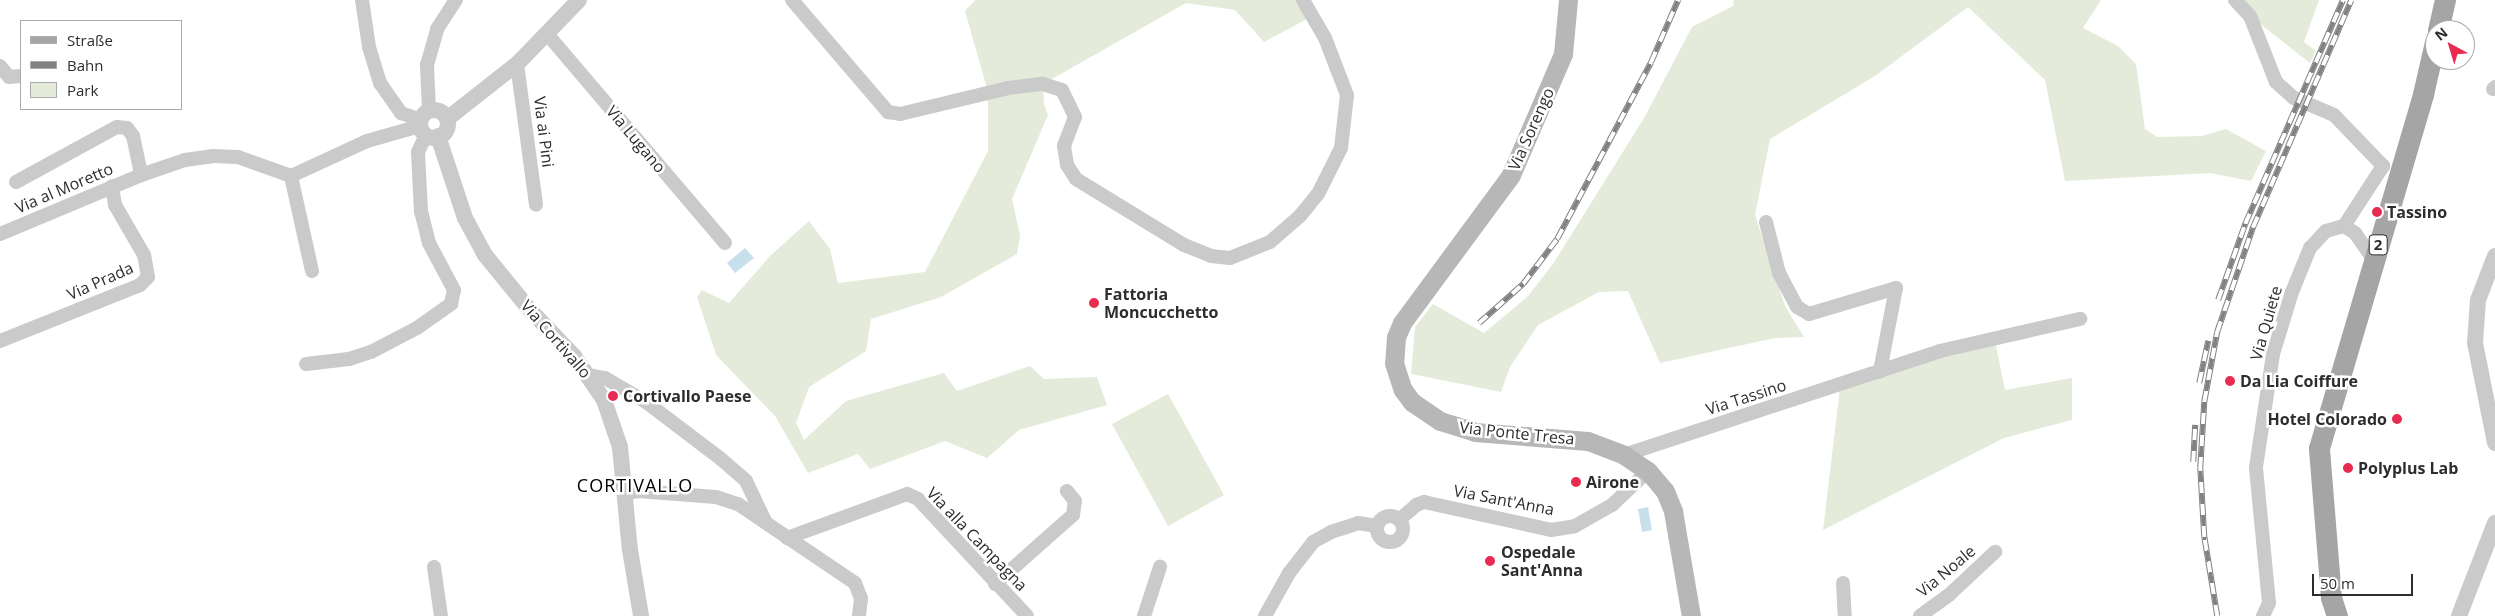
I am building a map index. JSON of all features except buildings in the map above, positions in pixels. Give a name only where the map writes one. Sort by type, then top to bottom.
[{"type":"main road","name":"Via Sorengo","points":[[1460,245],[1510,175],[1533,127],[1563,54],[1568,0]]},
{"type":"main road","points":[[2440,20],[2445,0]]},
{"type":"main road","name":"2","points":[[2337,616],[2331,598],[2319,448],[2374,260],[2392,168],[2425,70]]},
{"type":"main road","name":"Via Ponte Tresa","points":[[1460,245],[1413,306],[1396,337],[1396,372],[1412,402],[1425,413],[1456,428],[1588,441],[1624,455],[1648,470],[1665,491],[1673,511],[1691,616]]},
{"type":"street","points":[[362,0],[369,47],[380,83],[401,113],[427,126]]},
{"type":"street","name":"Via Cortivallo","points":[[456,0],[437,29],[427,65],[427,126],[466,218],[485,255],[589,375],[612,421],[626,493],[630,550],[641,616]]},
{"type":"street","points":[[306,364],[349,359],[371,352],[417,328],[451,304],[454,290],[429,243],[420,212],[418,152],[427,126],[438,110],[447,119],[517,64],[548,35],[579,0]]},
{"type":"street","points":[[792,0],[888,112],[900,114],[954,99],[1043,84],[1062,90],[1075,117],[1064,146],[1067,164],[1076,179],[1184,245],[1211,256],[1230,258],[1270,242],[1300,216],[1327,180],[1341,148],[1347,95],[1325,38],[1303,0]]},
{"type":"street","points":[[2235,0],[2250,16],[2276,82],[2294,98],[2334,115],[2392,168],[2344,226],[2356,233],[2374,260]]},
{"type":"street","name":"Via Lugano","points":[[548,35],[725,243]]},
{"type":"street","name":"Via ai Pini","points":[[517,64],[536,205]]},
{"type":"street","points":[[0,66],[10,77],[20,76]]},
{"type":"street","points":[[312,271],[291,176],[367,141],[427,126]]},
{"type":"street","name":"Via al Moretto","points":[[16,182],[117,127],[127,128],[133,136],[141,174]]},
{"type":"street","name":"Via al Moretto","points":[[0,234],[141,174],[185,160],[212,156],[238,157],[291,176]]},
{"type":"street","name":"Via Prada","points":[[0,341],[140,285],[148,277],[144,255],[115,206],[112,186]]},
{"type":"street","points":[[1766,222],[1779,273],[1797,307],[1809,314],[1896,288],[1880,371]]},
{"type":"street","name":"Via Quiete","points":[[2263,616],[2268,603],[2256,467],[2273,354],[2310,248],[2326,231],[2344,226]]},
{"type":"street","points":[[2495,256],[2478,300],[2475,343],[2490,389],[2495,443]]},
{"type":"street","name":"Via Tassino","points":[[1624,455],[1940,351],[2080,319]]},
{"type":"street","points":[[589,375],[605,378],[646,402],[714,454],[746,481],[766,522]]},
{"type":"street","name":"Via Sant'Anna","points":[[1399,520],[1416,505],[1424,502],[1551,530],[1575,526],[1612,505],[1648,470]]},
{"type":"street","points":[[626,493],[638,491],[716,498],[738,504],[855,583],[861,600],[859,616]]},
{"type":"street","points":[[994,584],[1073,515],[1075,501],[1067,492]]},
{"type":"street","name":"Via alla Campagna","points":[[787,538],[907,494],[918,499],[994,584],[1026,616]]},
{"type":"street","points":[[1384,517],[1399,520],[1402,532],[1394,541],[1382,539],[1377,526],[1384,517]]},
{"type":"street","points":[[2459,616],[2495,523]]},
{"type":"street","points":[[1265,616],[1290,573],[1313,542],[1326,534],[1358,524],[1377,526]]},
{"type":"street","name":"Via Noale","points":[[1920,616],[1950,594],[1995,552]]},
{"type":"street","points":[[434,567],[442,616]]},
{"type":"street","points":[[1144,616],[1160,567]]},
{"type":"street","points":[[1842,583],[1845,616]]},
{"type":"green space","points":[[975,0],[1303,0],[1313,16],[1264,42],[1235,10],[1186,3],[1043,84],[1044,104],[1048,115],[1012,199],[1020,235],[1017,254],[941,297],[871,319],[866,351],[809,387],[796,423],[804,440],[846,401],[944,373],[957,391],[1030,366],[1044,379],[1097,377],[1107,405],[1019,430],[987,458],[945,441],[870,469],[858,454],[808,473],[775,416],[716,355],[697,297],[702,290],[729,303],[770,256],[809,221],[830,249],[838,283],[925,272],[988,151],[988,92],[965,11]]},
{"type":"green space","points":[[1734,0],[2101,0],[2083,28],[2118,46],[2136,64],[2145,129],[2157,137],[2202,136],[2226,129],[2266,151],[2251,181],[2210,173],[2065,181],[2045,80],[1968,7],[1875,76],[1770,139],[1755,215],[1785,306],[1804,337],[1775,338],[1660,363],[1628,291],[1599,292],[1538,325],[1510,367],[1501,392],[1411,374],[1415,327],[1433,304],[1484,333],[1528,296],[1553,264],[1644,118],[1692,27],[1733,6]]},
{"type":"green space","points":[[2235,0],[2319,0],[2304,42],[2316,51],[2310,63],[2250,16]]},
{"type":"green space","points":[[1995,341],[2005,390],[2072,378],[2072,420],[2004,438],[1823,530],[1840,388]]},
{"type":"green space","points":[[1168,394],[1224,495],[1168,526],[1112,424]]},
{"type":"water","points":[[745,248],[754,258],[735,273],[727,263]]},
{"type":"water","points":[[1648,507],[1652,530],[1642,532],[1638,509]]},
{"type":"railway","points":[[1479,323],[1523,284],[1557,239],[1651,62],[1678,0]]},
{"type":"railway","points":[[2218,300],[2245,224],[2343,0]]},
{"type":"railway","points":[[2217,616],[2204,537],[2200,468],[2204,402],[2217,332],[2253,227],[2351,0]]},
{"type":"railway","points":[[2199,383],[2208,341]]},
{"type":"railway","points":[[2193,462],[2195,425]]},
{"type":"place","name":"Tassino","points":[[2377,212]]},
{"type":"place","name":"Fattoria Moncucchetto","points":[[1094,303]]},
{"type":"place","name":"Da Lia Coiffure","points":[[2230,381]]},
{"type":"place","name":"Cortivallo Paese","points":[[613,396]]},
{"type":"place","name":"Hotel Colorado","points":[[2397,419]]},
{"type":"place","name":"Polyplus Lab","points":[[2348,468]]},
{"type":"place","name":"Airone","points":[[1576,482]]},
{"type":"place","name":"Ospedale Sant'Anna","points":[[1490,561]]},
{"type":"district","name":"CORTIVALLO","points":[[635,485]]}]
